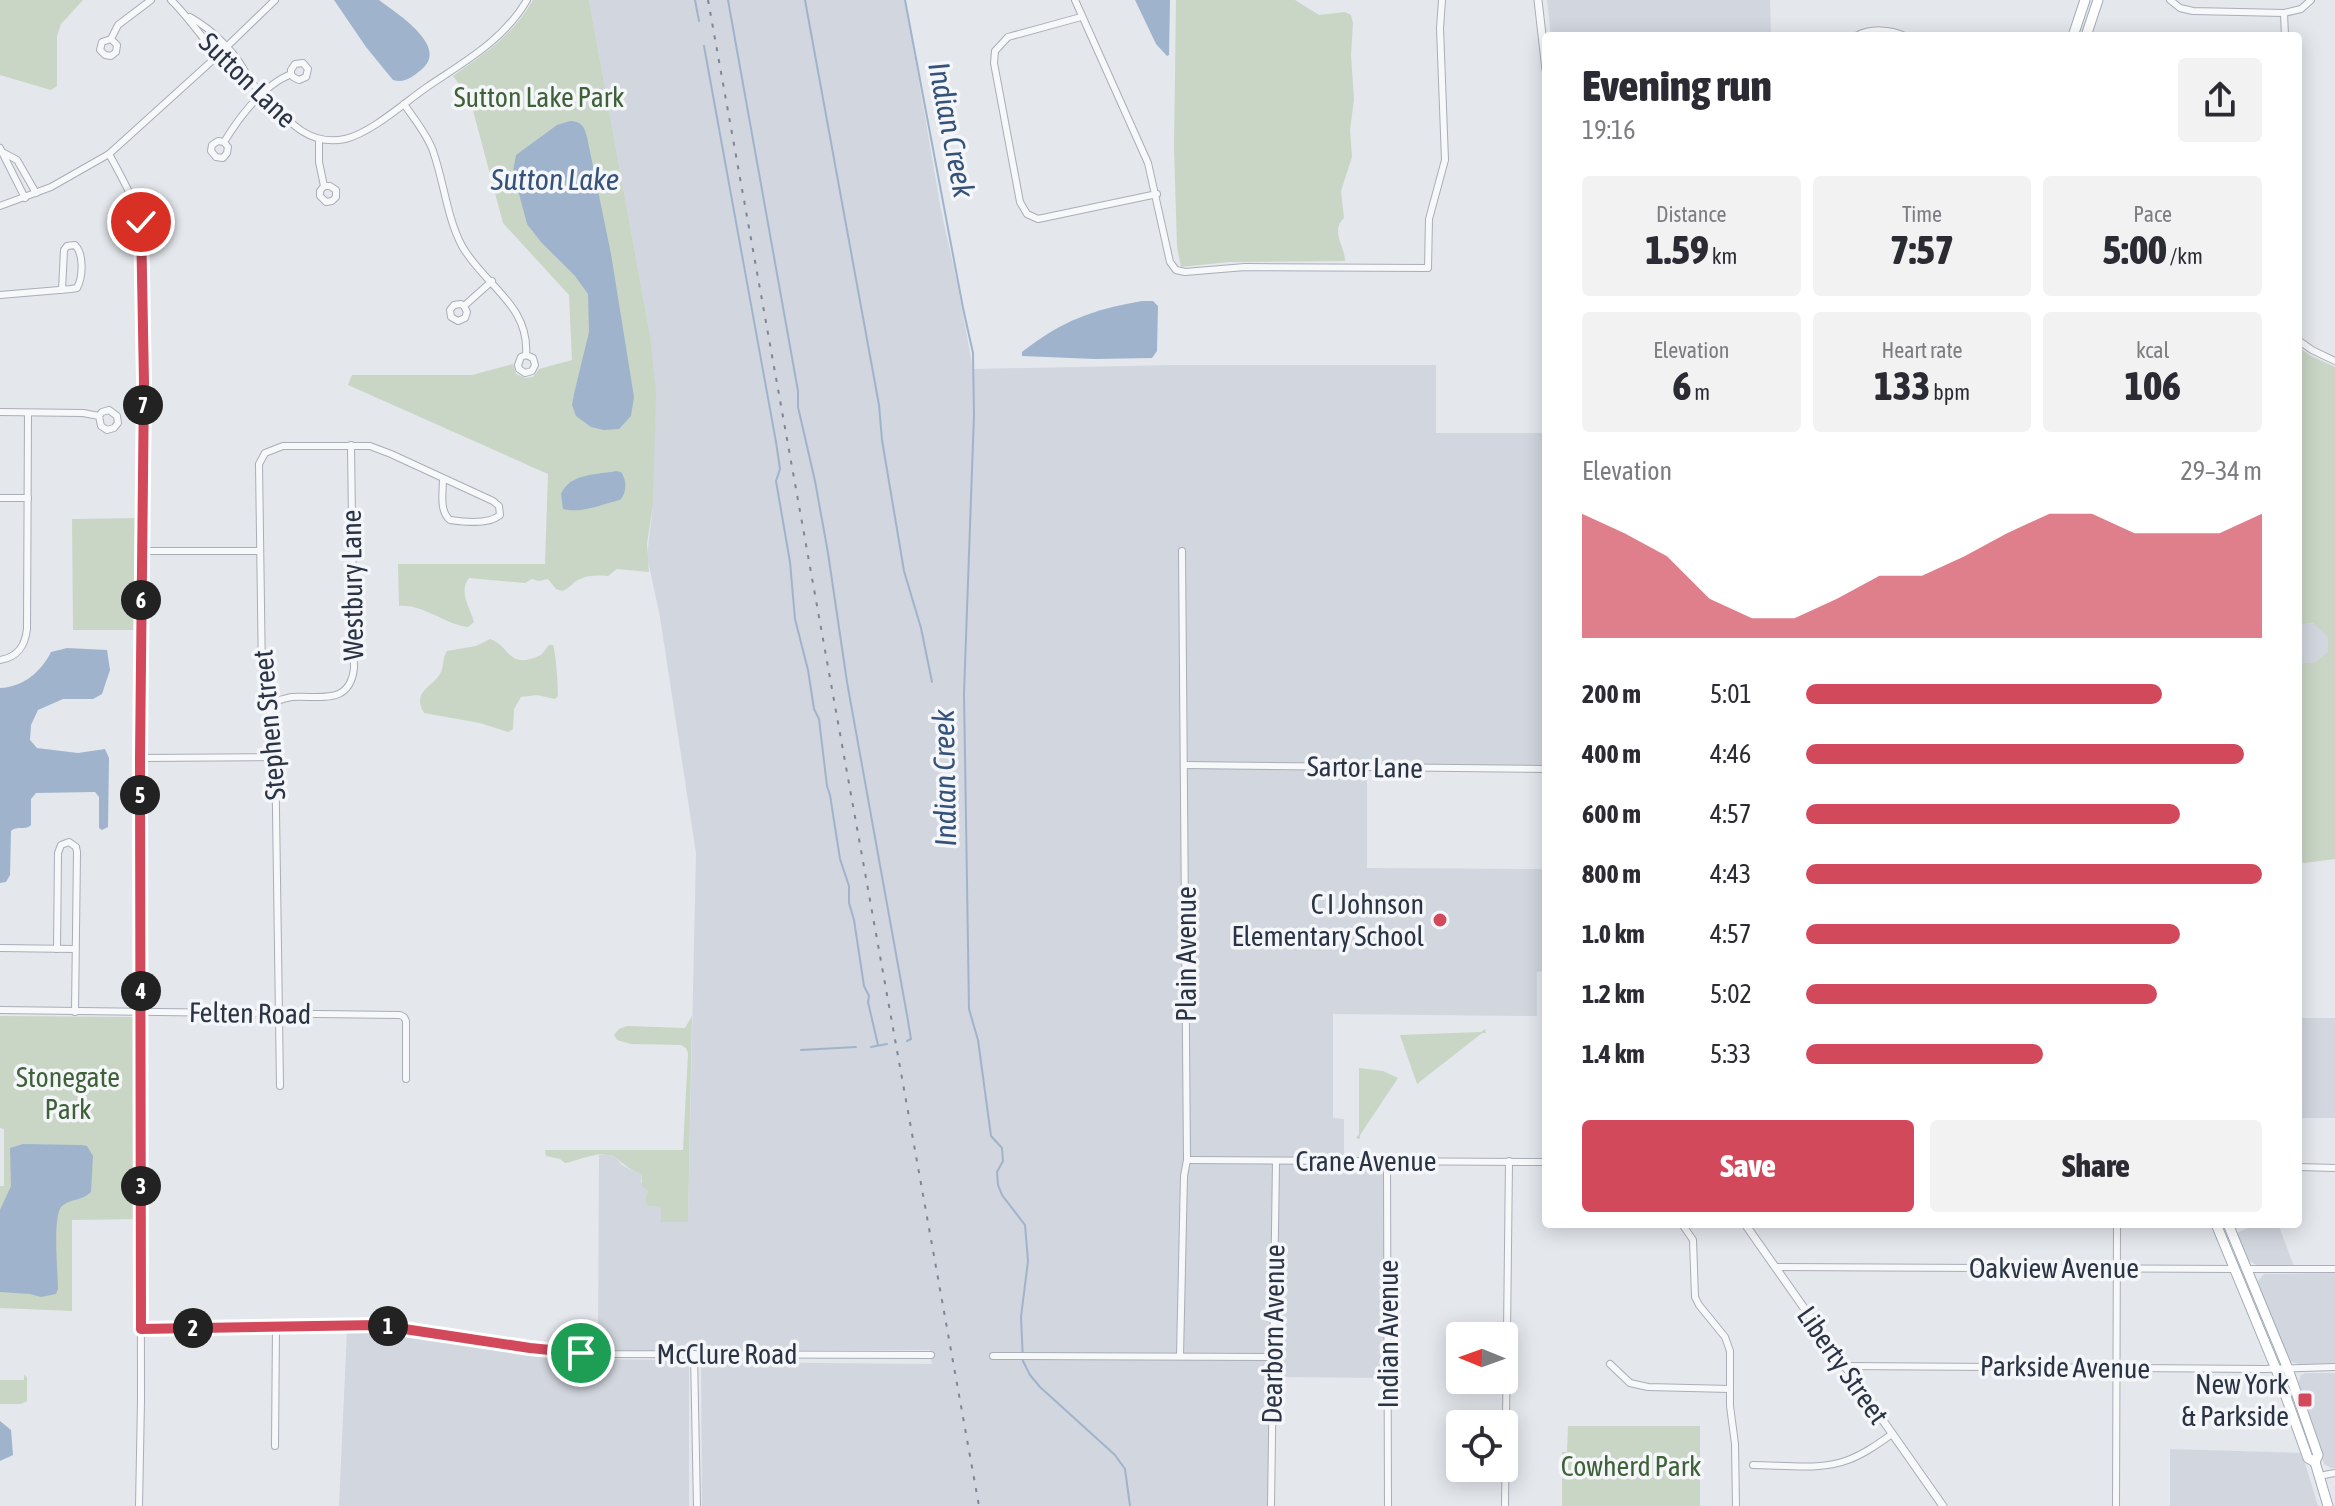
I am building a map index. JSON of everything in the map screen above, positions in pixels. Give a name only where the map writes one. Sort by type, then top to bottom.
[{"type":"main road","points":[[2074,32],[2085,0]]},
{"type":"main road","points":[[2087,32],[2098,0]]},
{"type":"main road","points":[[2218,1228],[2276,1369],[2308,1458],[2315,1462]]},
{"type":"main road","points":[[2230,1228],[2288,1369],[2318,1455],[2315,1462],[2328,1506]]},
{"type":"street","points":[[111,39],[118,25],[151,0]]},
{"type":"street","name":"Sutton Lane","points":[[171,0],[237,75],[249,80],[291,124],[319,140],[357,135],[404,104],[493,41],[513,22],[527,0]]},
{"type":"street","points":[[0,206],[66,179],[109,154],[275,0]]},
{"type":"street","points":[[1075,0],[1138,137],[1157,194],[1170,262],[1176,270],[1185,272],[1245,267],[1428,268],[1429,219],[1445,160],[1440,28],[1442,0]]},
{"type":"street","points":[[1538,0],[1542,35]]},
{"type":"street","points":[[2170,0],[2180,8],[2193,11],[2284,13],[2301,9],[2311,0]]},
{"type":"street","points":[[2284,13],[2285,32]]},
{"type":"street","points":[[187,15],[204,25],[226,48],[244,68],[249,80]]},
{"type":"street","points":[[1081,17],[1008,37],[995,51],[994,63],[1020,202],[1027,214],[1038,219],[1157,194]]},
{"type":"street","points":[[1863,32],[1890,32]]},
{"type":"street","points":[[224,142],[263,93],[291,74]]},
{"type":"street","points":[[404,104],[433,150],[463,247],[519,317],[527,343],[526,355]]},
{"type":"street","points":[[319,140],[324,186]]},
{"type":"street","points":[[2,151],[17,160],[36,193]]},
{"type":"street","points":[[2,151],[25,198]]},
{"type":"street","points":[[109,154],[134,200],[142,233],[139,1506]]},
{"type":"street","points":[[0,295],[75,289],[80,282],[80,251],[75,245],[67,246],[64,250],[62,290]]},
{"type":"street","points":[[464,306],[492,281]]},
{"type":"street","points":[[2302,343],[2335,361]]},
{"type":"street","points":[[0,412],[99,416]]},
{"type":"street","points":[[0,660],[19,651],[26,638],[28,413]]},
{"type":"street","points":[[351,445],[376,448],[443,478],[493,501],[499,506],[500,515],[488,521],[446,518],[443,478]]},
{"type":"street","name":"Stephen Street","points":[[280,1086],[276,757],[274,724],[262,676],[258,471],[265,453],[283,446],[351,445]]},
{"type":"street","name":"Westbury Lane","points":[[267,704],[286,698],[335,696],[345,691],[352,680],[351,445]]},
{"type":"street","points":[[0,498],[28,498]]},
{"type":"street","points":[[142,551],[259,551]]},
{"type":"street","name":"Plain Avenue","points":[[1180,1356],[1184,1176],[1187,1160],[1182,551]]},
{"type":"street","points":[[140,758],[276,757]]},
{"type":"street","name":"Sartor Lane","points":[[1184,765],[1542,769]]},
{"type":"street","points":[[57,949],[59,848],[69,842],[77,852],[75,1012]]},
{"type":"street","points":[[58,897],[76,897]]},
{"type":"street","points":[[0,948],[75,949]]},
{"type":"street","name":"Felten Road","points":[[0,1010],[400,1015],[404,1017],[406,1079]]},
{"type":"street","name":"Crane Avenue","points":[[1187,1160],[1542,1162]]},
{"type":"street","name":"Dearborn Avenue","points":[[1271,1506],[1276,1161]]},
{"type":"street","name":"Indian Avenue","points":[[1387,1161],[1388,1506]]},
{"type":"street","points":[[1505,1506],[1509,1161]]},
{"type":"street","points":[[2302,1167],[2335,1168]]},
{"type":"street","points":[[1685,1228],[1693,1240],[1695,1297],[1725,1337],[1730,1351],[1736,1506]]},
{"type":"street","name":"Liberty Street","points":[[1748,1228],[1943,1506]]},
{"type":"street","points":[[2116,1506],[2117,1228]]},
{"type":"street","name":"Oakview Avenue","points":[[1774,1267],[2335,1269]]},
{"type":"street","name":"McClure Road","points":[[141,1329],[378,1325],[564,1352],[931,1355]]},
{"type":"street","points":[[275,1446],[276,1327]]},
{"type":"street","points":[[694,1354],[697,1506]]},
{"type":"street","points":[[993,1356],[1273,1357]]},
{"type":"street","points":[[1610,1364],[1630,1383],[1648,1387],[1730,1389]]},
{"type":"street","name":"Parkside Avenue","points":[[1843,1366],[2335,1367]]},
{"type":"street","points":[[1753,1465],[1839,1463],[1892,1434]]},
{"type":"street","points":[[2319,1476],[2335,1473]]},
{"type":"shaded area","points":[[589,0],[905,0],[941,210],[973,369],[1436,365],[1436,433],[1542,433],[1542,768],[1367,767],[1367,868],[1542,869],[1542,971],[1537,972],[1537,1016],[1333,1014],[1333,1118],[1344,1119],[1344,1164],[1389,1166],[1389,1378],[1276,1377],[1274,1506],[702,1506],[701,1362],[932,1364],[930,1350],[598,1351],[599,1155],[616,1158],[622,1165],[642,1175],[641,1182],[648,1191],[645,1199],[647,1206],[661,1207],[661,1222],[688,1222],[696,853],[660,617],[647,556],[653,505],[654,447],[650,335]]},
{"type":"shaded area","points":[[1547,0],[1770,0],[1771,32],[1551,32]]},
{"type":"shaded area","points":[[2302,623],[2335,624],[2335,656],[2302,671]]},
{"type":"shaded area","points":[[2302,1018],[2335,1018],[2335,1118],[2302,1118]]},
{"type":"shaded area","points":[[2249,1228],[2280,1228],[2294,1266],[2257,1265],[2247,1260],[2236,1233]]},
{"type":"shaded area","points":[[2335,1273],[2335,1364],[2291,1362],[2258,1281],[2264,1274]]},
{"type":"shaded area","points":[[347,1330],[452,1335],[569,1359],[689,1360],[689,1506],[339,1506]]},
{"type":"shaded area","points":[[2305,1373],[2335,1373],[2335,1468],[2324,1464],[2298,1383]]},
{"type":"shaded area","points":[[2170,1449],[2302,1453],[2318,1506],[2170,1506]]},
{"type":"green space","points":[[0,0],[83,0],[61,24],[57,36],[57,86],[51,90],[0,75]]},
{"type":"green space","name":"Sutton Lake Park","points":[[533,0],[589,0],[650,335],[656,393],[653,505],[647,544],[649,572],[617,569],[608,576],[577,580],[562,591],[548,579],[532,579],[525,583],[469,578],[465,594],[474,622],[468,627],[417,608],[399,606],[398,564],[545,564],[548,474],[348,385],[352,375],[472,375],[513,364],[516,374],[526,378],[533,377],[539,369],[572,360],[569,295],[503,223],[470,99],[453,76],[507,34]]},
{"type":"green space","points":[[1176,0],[1295,0],[1319,15],[1345,12],[1351,15],[1354,99],[1350,130],[1352,157],[1341,191],[1344,218],[1338,228],[1345,261],[1229,262],[1181,267],[1177,247],[1174,147]]},
{"type":"green space","points":[[2302,350],[2335,367],[2335,859],[2304,863],[2302,663],[2314,663],[2328,652],[2328,637],[2313,623],[2302,624]]},
{"type":"green space","points":[[138,518],[136,630],[73,630],[72,519]]},
{"type":"green space","points":[[490,639],[515,659],[522,660],[541,655],[549,645],[553,645],[558,696],[555,699],[537,695],[521,697],[514,709],[513,729],[508,732],[480,723],[424,713],[420,699],[422,693],[439,675],[447,651],[476,646]]},
{"type":"green space","name":"Stonegate Park","points":[[0,1016],[134,1017],[137,1219],[72,1220],[72,1311],[0,1308],[0,1186],[4,1186],[4,1129],[0,1128]]},
{"type":"green space","points":[[692,1016],[688,1222],[661,1222],[661,1207],[647,1206],[645,1199],[648,1191],[642,1186],[642,1175],[616,1158],[604,1154],[565,1163],[546,1156],[545,1150],[683,1150],[686,1048],[681,1045],[631,1044],[617,1040],[614,1035],[627,1026],[685,1028]]},
{"type":"green space","points":[[1485,1029],[1486,1033],[1417,1084],[1400,1035],[1481,1032]]},
{"type":"green space","points":[[1359,1068],[1383,1071],[1398,1078],[1360,1139],[1356,1138],[1359,1134]]},
{"type":"green space","points":[[24,1375],[27,1377],[27,1401],[0,1404],[0,1380],[24,1380]]},
{"type":"green space","name":"Cowherd Park","points":[[1568,1426],[1700,1426],[1700,1506],[1562,1506],[1562,1452],[1567,1452]]},
{"type":"water","points":[[334,0],[379,0],[418,31],[429,51],[429,61],[411,77],[393,80]]},
{"type":"water","points":[[1135,0],[1170,0],[1169,55],[1156,44]]},
{"type":"water","name":"Sutton Lake","points":[[570,121],[582,125],[587,137],[611,254],[634,397],[631,416],[619,429],[591,427],[576,416],[572,405],[589,332],[588,294],[527,224],[513,171],[516,155],[557,125]]},
{"type":"water","points":[[1153,301],[1158,306],[1157,351],[1152,358],[1022,356],[1022,352],[1065,324],[1108,308]]},
{"type":"water","points":[[621,472],[625,483],[620,500],[584,509],[563,509],[561,494],[571,482],[584,476]]},
{"type":"water","points":[[67,648],[107,650],[110,670],[102,694],[93,699],[63,699],[38,710],[31,725],[30,740],[37,748],[78,753],[105,749],[109,758],[108,827],[99,828],[99,797],[95,792],[36,793],[31,799],[31,825],[11,831],[10,875],[6,882],[0,883],[0,688],[24,681],[37,672],[51,652]]},
{"type":"water","points":[[23,1144],[87,1146],[93,1156],[91,1192],[66,1203],[59,1211],[56,1232],[58,1289],[56,1294],[41,1297],[0,1292],[0,1210],[11,1186],[10,1148]]},
{"type":"water","points":[[0,1421],[11,1430],[13,1455],[0,1461]]},
{"type":"waterway","points":[[695,0],[699,21]]},
{"type":"waterway","points":[[728,0],[798,391],[798,407],[828,553],[847,682],[911,1039],[907,1041]]},
{"type":"waterway","points":[[805,0],[879,405],[904,571],[921,628],[932,682]]},
{"type":"waterway","name":"Indian Creek","points":[[905,0],[973,353],[974,415],[964,693],[969,1009],[978,1040],[991,1136],[1002,1148],[998,1185],[1025,1225],[1028,1261],[1021,1317],[1023,1361],[1040,1387],[1115,1455],[1125,1469],[1130,1506]]},
{"type":"waterway","points":[[704,46],[776,442],[780,469],[776,481],[790,562],[795,619],[814,709],[819,719],[840,859],[849,886],[849,903],[864,986],[869,996],[878,1045]]},
{"type":"waterway","points":[[871,1047],[887,1044]]},
{"type":"waterway","points":[[801,1050],[856,1047]]},
{"type":"railway","points":[[708,0],[979,1506]]},
{"type":"place","name":"C I Johnson Elementary School","points":[[1440,920]]},
{"type":"place","name":"New York & Parkside","points":[[2305,1400]]},
{"type":"route","points":[[141,222],[144,382],[140,758],[141,1329],[378,1325],[581,1353]]}]
